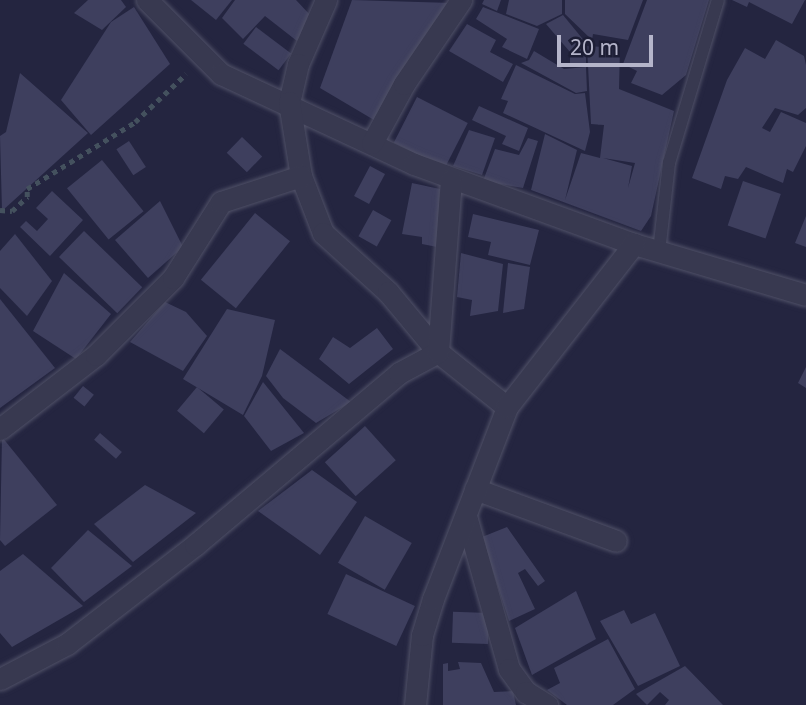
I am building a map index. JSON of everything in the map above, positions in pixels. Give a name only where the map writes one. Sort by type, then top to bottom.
[{"type":"street","points":[[147,0],[202,59],[221,74],[289,102],[451,179],[634,244],[806,295]]},
{"type":"street","points":[[326,0],[298,64],[289,102],[301,176],[323,233],[388,292],[438,352],[507,407]]},
{"type":"street","points":[[372,143],[404,84],[461,0]]},
{"type":"street","points":[[0,429],[96,355],[173,278],[221,202],[301,176]]},
{"type":"street","points":[[438,352],[451,179]]},
{"type":"street","points":[[415,705],[422,635],[507,407],[634,244]]},
{"type":"street","points":[[0,679],[67,644],[195,545],[399,373],[438,352]]},
{"type":"street","points":[[475,489],[616,541]]},
{"type":"street","points":[[466,516],[509,669],[526,692],[547,705]]},
{"type":"lane","points":[[659,252],[669,163],[718,0]]},
{"type":"path","points":[[0,210],[12,211],[27,197],[27,189],[135,122],[202,59]]},
{"type":"building","points":[[88,0],[121,0],[126,7],[102,30],[74,13]]},
{"type":"building","points":[[191,0],[232,0],[216,20]]},
{"type":"building","points":[[235,0],[296,0],[313,18],[297,41],[265,16],[243,39],[222,18]]},
{"type":"building","points":[[352,0],[452,3],[374,120],[320,88]]},
{"type":"building","points":[[484,0],[501,0],[497,11],[482,4]]},
{"type":"building","points":[[509,0],[562,0],[562,14],[537,26],[506,14]]},
{"type":"building","points":[[565,0],[643,0],[628,40],[593,34],[592,40],[565,14]]},
{"type":"building","points":[[647,0],[709,0],[686,75],[662,95],[631,83],[637,71],[623,64]]},
{"type":"building","points":[[732,0],[805,0],[792,24],[749,2],[747,7]]},
{"type":"building","points":[[134,7],[170,64],[91,135],[61,100],[111,22]]},
{"type":"building","points":[[483,7],[539,29],[527,59],[502,47],[507,39],[476,19]]},
{"type":"building","points":[[563,15],[586,43],[586,64],[570,66],[570,52],[546,24]]},
{"type":"building","points":[[467,24],[496,40],[490,52],[513,64],[503,82],[449,51]]},
{"type":"building","points":[[256,27],[291,53],[279,70],[243,44]]},
{"type":"building","points":[[776,40],[804,56],[806,65],[806,108],[798,115],[775,108],[762,128],[770,132],[781,112],[806,123],[806,146],[793,172],[787,169],[783,183],[746,167],[738,179],[725,176],[721,189],[692,178],[727,80],[745,48],[765,59]]},
{"type":"building","points":[[587,46],[620,48],[619,89],[674,111],[651,216],[641,231],[531,190],[545,134],[577,150],[565,200],[581,153],[600,158],[604,125],[591,124]],"holes":[[[603,158],[635,163],[628,188],[632,166]]]},
{"type":"building","points":[[534,51],[564,69],[586,67],[587,91],[576,93],[521,63],[529,60]]},
{"type":"building","points":[[516,65],[575,94],[585,93],[590,132],[585,151],[503,113],[508,101],[501,99]]},
{"type":"building","points":[[20,73],[88,133],[2,211],[0,136],[6,132]]},
{"type":"building","points":[[417,97],[468,123],[445,168],[394,142]]},
{"type":"building","points":[[479,106],[528,128],[519,151],[502,144],[506,136],[472,120]]},
{"type":"building","points":[[469,130],[495,138],[482,175],[453,166]]},
{"type":"building","points":[[242,137],[262,156],[247,172],[227,153]]},
{"type":"building","points":[[528,138],[538,141],[523,188],[483,181],[495,149],[519,155]]},
{"type":"building","points":[[129,141],[146,167],[133,175],[116,149]]},
{"type":"building","points":[[102,160],[144,211],[109,240],[67,188]]},
{"type":"building","points":[[370,166],[385,174],[369,204],[354,196]]},
{"type":"building","points":[[743,181],[781,194],[766,238],[728,225]]},
{"type":"building","points":[[412,183],[440,189],[437,247],[422,244],[422,237],[402,234]]},
{"type":"building","points":[[52,191],[83,220],[50,256],[20,227],[26,221],[37,231],[48,219],[36,208]]},
{"type":"building","points":[[160,201],[183,247],[148,278],[115,240]]},
{"type":"building","points":[[373,210],[391,220],[377,246],[358,236]]},
{"type":"building","points":[[255,213],[290,241],[236,308],[201,280]]},
{"type":"building","points":[[473,214],[539,230],[530,265],[488,255],[491,242],[468,237]]},
{"type":"building","points":[[806,216],[806,247],[795,243]]},
{"type":"building","points":[[84,231],[142,287],[117,313],[59,257]]},
{"type":"building","points":[[15,234],[52,281],[27,316],[0,288],[0,251]]},
{"type":"building","points":[[461,253],[503,264],[498,311],[470,316],[472,300],[457,297]]},
{"type":"building","points":[[508,263],[530,267],[524,309],[503,313]]},
{"type":"building","points":[[64,273],[111,314],[76,359],[33,331]]},
{"type":"building","points":[[0,299],[55,368],[0,408]]},
{"type":"building","points":[[165,302],[186,312],[207,336],[183,371],[130,342]]},
{"type":"building","points":[[227,309],[275,320],[262,376],[243,415],[183,379]]},
{"type":"building","points":[[377,328],[393,349],[349,384],[319,359],[333,337],[350,348]]},
{"type":"building","points":[[280,349],[351,402],[316,423],[283,398],[266,376]]},
{"type":"building","points":[[806,367],[806,388],[798,383]]},
{"type":"building","points":[[263,382],[304,433],[271,451],[244,416]]},
{"type":"building","points":[[83,386],[94,395],[84,406],[74,398]]},
{"type":"building","points":[[197,387],[224,409],[204,433],[177,411]]},
{"type":"building","points":[[365,426],[396,460],[356,496],[325,462]]},
{"type":"building","points":[[100,433],[122,452],[116,459],[94,440]]},
{"type":"building","points":[[2,437],[57,505],[5,546],[0,540]]},
{"type":"building","points":[[312,470],[357,502],[320,555],[258,511]]},
{"type":"building","points":[[145,485],[196,513],[133,562],[94,524]]},
{"type":"building","points":[[365,516],[412,543],[385,590],[338,563]]},
{"type":"building","points":[[507,527],[545,581],[538,586],[525,569],[518,573],[535,609],[509,621],[482,537]]},
{"type":"building","points":[[88,530],[132,566],[84,602],[51,568]]},
{"type":"building","points":[[23,554],[83,606],[12,647],[0,633],[0,571]]},
{"type":"building","points":[[346,574],[415,606],[396,646],[327,614]]},
{"type":"building","points":[[576,591],[596,639],[532,675],[515,628]]},
{"type":"building","points":[[624,610],[631,624],[655,613],[680,666],[638,686],[600,621]]},
{"type":"building","points":[[453,612],[489,613],[488,644],[452,643]]},
{"type":"building","points":[[608,639],[635,689],[613,705],[567,705],[547,690],[560,683],[554,668]]},
{"type":"building","points":[[458,662],[481,663],[494,692],[513,691],[516,705],[443,705],[443,664],[448,663],[448,671],[460,669]]},
{"type":"building","points":[[685,666],[723,705],[665,705],[669,700],[660,692],[647,705],[636,694]]}]
